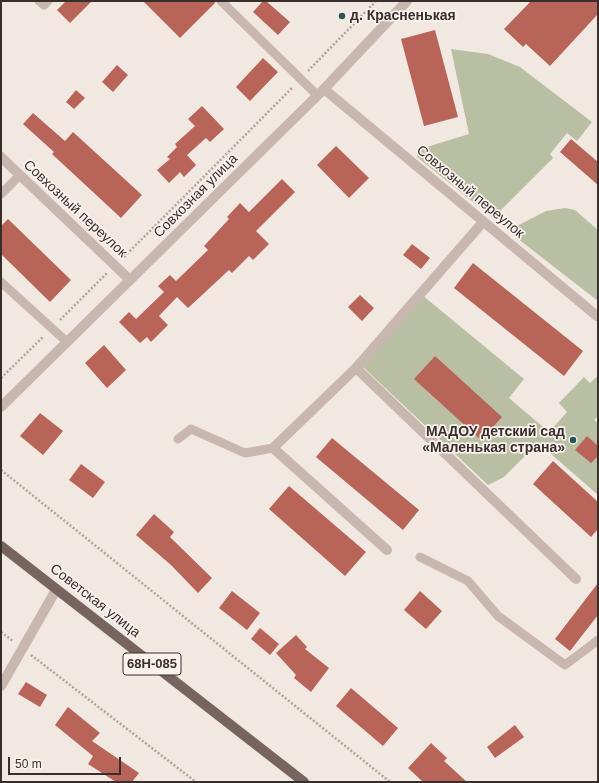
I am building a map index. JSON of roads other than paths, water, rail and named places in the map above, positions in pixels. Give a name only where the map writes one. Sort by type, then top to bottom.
[{"type":"main road","name":"Советская улица","points":[[1,546],[304,782]]},
{"type":"street","name":"Совхозная улица","points":[[1,407],[321,92],[407,1]]},
{"type":"street","name":"Совхозный переулок","points":[[321,92],[483,222],[598,317]]},
{"type":"street","name":"Совхозный переулок","points":[[1,157],[130,280]]},
{"type":"street","points":[[387,550],[273,448],[356,368],[483,222]]},
{"type":"street","points":[[356,368],[576,579]]},
{"type":"street","points":[[1,686],[21,648],[56,590]]},
{"type":"lane","points":[[39,1],[44,5],[48,1]]},
{"type":"lane","points":[[221,1],[301,79],[321,92]]},
{"type":"lane","points":[[1,194],[20,175]]},
{"type":"lane","points":[[1,282],[68,342]]},
{"type":"lane","points":[[178,439],[192,429],[245,453],[273,448]]},
{"type":"lane","points":[[420,558],[468,581],[498,616],[553,658],[565,665],[598,640]]},
{"type":"place","name":"д. Красненькая","points":[[342,16]]},
{"type":"place","name":"МАДОУ детский сад «Маленькая страна»","points":[[573,440]]}]
